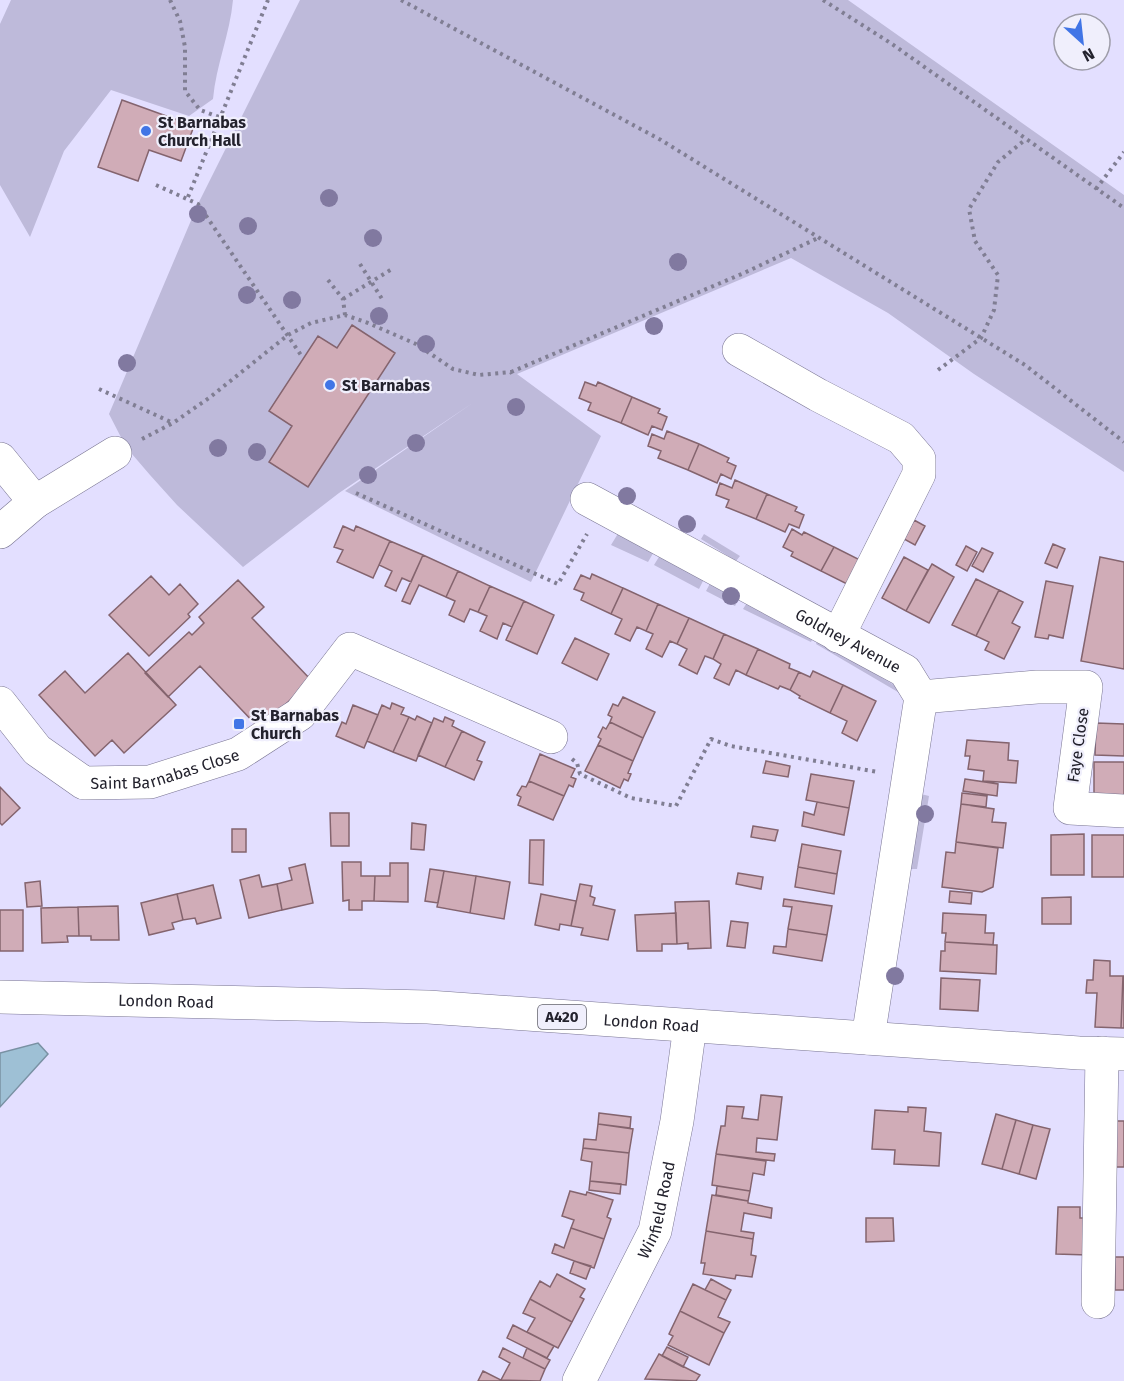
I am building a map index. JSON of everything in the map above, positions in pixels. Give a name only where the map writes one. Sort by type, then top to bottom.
[{"type":"street","points":[[739,350],[818,395],[901,438],[919,459],[918,474],[838,636]]},
{"type":"street","points":[[0,532],[35,502],[115,453]]},
{"type":"street","points":[[0,459],[35,502]]},
{"type":"street","name":"Goldney Avenue","points":[[595,503],[905,671],[921,697]]},
{"type":"street","name":"Saint Barnabas Close","points":[[0,703],[37,750],[84,783],[150,782],[238,754],[300,714],[350,649],[551,737]]},
{"type":"street","name":"Faye Close","points":[[921,697],[1037,687],[1086,687],[1070,808],[1124,811]]},
{"type":"street","points":[[868,1038],[921,697]]},
{"type":"street","name":"London Road","points":[[0,997],[428,1007],[1113,1054]]},
{"type":"street","name":"Winfield Road","points":[[579,1381],[655,1232],[677,1120],[690,1026]]},
{"type":"street","points":[[1098,1302],[1113,1054]]},
{"type":"path","points":[[170,0],[180,21],[185,47],[185,91],[200,110],[219,117]]},
{"type":"path","points":[[188,197],[268,0]]},
{"type":"path","points":[[401,0],[662,140],[1024,365],[1124,442]]},
{"type":"path","points":[[823,0],[892,45],[1124,208]]},
{"type":"path","points":[[938,370],[981,338],[994,310],[998,275],[975,241],[969,209],[998,162],[1026,139]]},
{"type":"path","points":[[1096,189],[1124,152]]},
{"type":"path","points":[[156,185],[188,197],[198,204],[303,358]]},
{"type":"path","points":[[115,453],[173,423],[209,398],[288,335],[311,322],[345,315],[416,344],[453,369],[479,375],[512,374],[819,238]]},
{"type":"path","points":[[360,264],[384,302]]},
{"type":"path","points":[[343,299],[392,269]]},
{"type":"path","points":[[328,280],[343,299],[345,315]]},
{"type":"path","points":[[99,389],[173,423]]},
{"type":"path","points":[[356,493],[558,584],[595,503]]},
{"type":"path","points":[[551,737],[577,763],[580,774],[631,798],[676,806],[711,739],[731,746],[908,778]]},
{"type":"shaded area","points":[[11,0],[233,0],[213,99],[189,116],[111,90],[64,151],[30,237],[0,185],[0,24]]},
{"type":"shaded area","points":[[300,0],[848,0],[1124,195],[1124,472],[974,374],[888,313],[791,258],[517,374],[601,436],[531,582],[345,491],[474,402],[339,493],[243,567],[177,505],[150,475],[126,447],[109,414],[198,204]]},
{"type":"shaded area","points":[[622,527],[659,543],[648,562],[611,545]]},
{"type":"shaded area","points":[[704,534],[740,556],[736,561],[701,539]]},
{"type":"shaded area","points":[[665,547],[707,573],[699,589],[654,565]]},
{"type":"shaded area","points":[[714,576],[742,593],[735,606],[706,591]]},
{"type":"shaded area","points":[[750,598],[814,636],[811,642],[743,609]]},
{"type":"shaded area","points":[[818,640],[899,688],[903,695],[816,644]]},
{"type":"shaded area","points":[[921,794],[929,796],[917,869],[911,869]]},
{"type":"water","points":[[38,1043],[48,1054],[0,1107],[0,1053]]},
{"type":"building","name":"St Barnabas Church Hall","points":[[122,100],[194,126],[181,161],[149,150],[138,181],[98,167]]},
{"type":"building","name":"St Barnabas","points":[[352,325],[395,353],[308,487],[269,462],[292,426],[269,411],[318,336],[337,348]]},
{"type":"building","points":[[585,382],[596,386],[598,382],[632,397],[621,423],[588,410],[591,403],[579,398]]},
{"type":"building","points":[[632,397],[660,409],[658,413],[667,417],[662,430],[652,426],[648,435],[621,423]]},
{"type":"building","points":[[667,431],[699,444],[688,470],[658,458],[661,451],[648,446],[652,434],[664,439]]},
{"type":"building","points":[[699,444],[729,458],[727,462],[736,466],[731,479],[721,474],[717,483],[688,470]]},
{"type":"building","points":[[735,480],[767,494],[756,519],[726,507],[729,500],[716,495],[720,483],[732,488]]},
{"type":"building","points":[[767,494],[797,507],[795,511],[804,515],[799,528],[789,524],[785,532],[756,519]]},
{"type":"building","points":[[914,520],[925,526],[915,545],[904,539]]},
{"type":"building","points":[[343,526],[354,531],[356,526],[390,541],[373,578],[337,562],[343,550],[334,547]]},
{"type":"building","points":[[792,529],[802,535],[804,532],[834,547],[821,571],[791,556],[793,552],[783,547]]},
{"type":"building","points":[[390,541],[423,555],[411,582],[402,578],[396,591],[385,586],[392,571],[379,565]]},
{"type":"building","points":[[1053,544],[1065,549],[1057,568],[1045,563]]},
{"type":"building","points":[[966,546],[977,552],[967,571],[956,565]]},
{"type":"building","points":[[834,547],[862,561],[851,586],[821,571]]},
{"type":"building","points":[[982,548],[993,553],[983,572],[972,566]]},
{"type":"building","points":[[423,555],[458,571],[446,597],[419,585],[410,604],[402,601]]},
{"type":"building","points":[[904,557],[928,570],[906,611],[882,598]]},
{"type":"building","points":[[1100,557],[1124,562],[1124,669],[1081,661]]},
{"type":"building","points":[[932,564],[954,577],[929,623],[906,611]]},
{"type":"building","points":[[458,571],[490,586],[478,612],[470,609],[464,622],[449,615],[455,601],[446,597]]},
{"type":"building","points":[[592,574],[623,588],[611,614],[581,600],[584,593],[574,589],[581,575],[590,579]]},
{"type":"building","points":[[151,576],[169,595],[180,584],[198,604],[188,614],[190,617],[149,656],[109,615]]},
{"type":"building","points":[[976,579],[999,590],[976,636],[952,625]]},
{"type":"building","points":[[238,580],[264,607],[252,618],[311,680],[260,729],[200,666],[168,697],[145,673],[189,632],[192,635],[204,623],[199,617]]},
{"type":"building","points":[[1046,581],[1073,586],[1063,638],[1049,635],[1048,639],[1035,637]]},
{"type":"building","points":[[490,586],[524,601],[512,627],[503,623],[497,639],[480,631],[487,616],[478,612]]},
{"type":"building","points":[[623,588],[658,604],[646,631],[637,627],[630,641],[615,634],[622,619],[611,614]]},
{"type":"building","points":[[999,590],[1023,602],[1012,623],[1020,627],[1004,659],[985,650],[989,642],[976,636]]},
{"type":"building","points":[[524,601],[554,615],[537,654],[506,640]]},
{"type":"building","points":[[658,604],[689,618],[677,644],[670,641],[662,657],[646,649],[653,634],[646,631]]},
{"type":"building","points":[[689,618],[724,634],[713,659],[705,656],[697,674],[679,665],[687,649],[677,644]]},
{"type":"building","points":[[724,634],[758,649],[746,675],[736,670],[729,685],[714,678],[721,664],[713,659]]},
{"type":"building","points":[[575,638],[609,654],[597,680],[562,663]]},
{"type":"building","points":[[758,649],[790,664],[789,668],[799,672],[790,690],[780,686],[778,689],[746,675]]},
{"type":"building","points":[[128,653],[176,705],[124,753],[112,740],[95,756],[39,695],[65,671],[85,693]]},
{"type":"building","points":[[813,671],[843,685],[830,713],[799,698],[800,696],[790,690],[799,672],[810,677]]},
{"type":"building","points":[[843,685],[876,701],[857,741],[842,733],[847,721],[830,713]]},
{"type":"building","points":[[623,697],[655,712],[643,738],[610,722],[612,717],[608,715],[613,704],[618,706]]},
{"type":"building","points":[[392,703],[404,708],[401,714],[409,717],[393,752],[367,741],[382,705],[390,709]]},
{"type":"building","points":[[353,705],[378,715],[364,748],[336,736],[342,722],[346,724]]},
{"type":"building","points":[[417,716],[432,723],[416,761],[393,752],[409,717],[415,720]]},
{"type":"building","points":[[445,717],[454,721],[452,726],[462,731],[445,767],[418,755],[434,718],[443,722]]},
{"type":"building","points":[[610,722],[643,738],[633,761],[598,745],[601,739],[598,737],[603,727],[606,729]]},
{"type":"building","points":[[1096,723],[1124,724],[1124,756],[1095,755]]},
{"type":"building","points":[[462,731],[485,742],[477,760],[482,762],[474,780],[445,767]]},
{"type":"building","points":[[967,740],[1009,743],[1008,760],[1018,761],[1016,783],[983,781],[984,771],[968,769],[970,756],[965,756]]},
{"type":"building","points":[[598,745],[633,761],[628,773],[631,774],[628,781],[624,779],[620,788],[585,771]]},
{"type":"building","points":[[540,754],[575,769],[571,777],[576,779],[573,787],[569,785],[564,796],[529,781]]},
{"type":"building","points":[[766,761],[790,766],[788,777],[763,773]]},
{"type":"building","points":[[1094,762],[1124,762],[1124,797],[1094,796]]},
{"type":"building","points":[[811,774],[854,781],[849,808],[806,800]]},
{"type":"building","points":[[965,779],[998,784],[997,796],[963,791]]},
{"type":"building","points":[[529,781],[564,796],[553,820],[518,805],[521,797],[517,795],[522,786],[526,787]]},
{"type":"building","points":[[0,787],[20,808],[2,825],[0,823]]},
{"type":"building","points":[[962,793],[987,796],[986,807],[961,804]]},
{"type":"building","points":[[817,802],[849,808],[844,835],[802,826],[804,812],[814,815]]},
{"type":"building","points":[[961,804],[994,809],[992,822],[1006,823],[1003,848],[956,842]]},
{"type":"building","points":[[330,813],[349,813],[349,846],[331,846]]},
{"type":"building","points":[[412,823],[426,825],[424,850],[411,849]]},
{"type":"building","points":[[753,826],[778,830],[775,841],[751,837]]},
{"type":"building","points":[[232,829],[246,829],[246,852],[232,852]]},
{"type":"building","points":[[1084,834],[1084,875],[1051,875],[1051,835]]},
{"type":"building","points":[[1092,835],[1124,835],[1124,877],[1092,877]]},
{"type":"building","points":[[530,840],[544,840],[543,885],[529,883]]},
{"type":"building","points":[[956,842],[998,848],[993,887],[982,892],[942,887],[946,852],[955,853]]},
{"type":"building","points":[[802,844],[841,851],[837,874],[798,867]]},
{"type":"building","points":[[342,862],[361,862],[361,876],[375,876],[374,901],[362,901],[362,910],[349,910],[349,900],[343,901]]},
{"type":"building","points":[[390,863],[408,863],[408,902],[374,901],[375,876],[390,876]]},
{"type":"building","points":[[305,864],[313,903],[282,910],[277,884],[292,880],[289,868]]},
{"type":"building","points":[[798,867],[837,874],[834,894],[795,887]]},
{"type":"building","points":[[430,869],[444,871],[438,903],[425,901]]},
{"type":"building","points":[[444,871],[476,876],[470,913],[437,907]]},
{"type":"building","points":[[738,873],[763,877],[761,889],[736,884]]},
{"type":"building","points":[[259,875],[262,887],[277,884],[282,910],[249,918],[240,880]]},
{"type":"building","points":[[476,876],[510,882],[504,919],[470,913]]},
{"type":"building","points":[[40,881],[42,906],[27,907],[25,883]]},
{"type":"building","points":[[580,884],[592,886],[590,896],[595,898],[593,905],[615,910],[608,940],[581,935],[583,928],[571,926]]},
{"type":"building","points":[[213,885],[221,918],[197,924],[195,918],[183,920],[177,894]]},
{"type":"building","points":[[950,891],[972,893],[971,904],[949,902]]},
{"type":"building","points":[[177,894],[183,920],[172,923],[174,929],[149,935],[141,903]]},
{"type":"building","points":[[541,894],[576,901],[571,926],[560,924],[559,930],[535,925]]},
{"type":"building","points":[[1071,897],[1071,924],[1042,924],[1042,898]]},
{"type":"building","points":[[784,899],[832,906],[827,935],[788,929],[792,907],[783,906]]},
{"type":"building","points":[[709,901],[711,948],[688,949],[688,943],[677,944],[675,902]]},
{"type":"building","points":[[118,906],[119,940],[91,940],[91,936],[79,936],[78,907]]},
{"type":"building","points":[[78,907],[79,936],[67,936],[68,942],[42,943],[41,908]]},
{"type":"building","points":[[0,910],[23,910],[23,951],[0,951]]},
{"type":"building","points":[[676,913],[677,944],[662,944],[662,951],[637,951],[635,915]]},
{"type":"building","points":[[943,913],[986,915],[985,933],[994,933],[993,945],[945,942],[946,933],[942,933]]},
{"type":"building","points":[[731,921],[748,923],[745,948],[727,946]]},
{"type":"building","points":[[788,929],[827,935],[822,961],[773,953],[774,946],[786,947]]},
{"type":"building","points":[[945,942],[997,945],[996,974],[940,971],[941,951],[945,951]]},
{"type":"building","points":[[1094,960],[1110,961],[1110,976],[1123,976],[1121,1028],[1095,1027],[1097,993],[1086,993],[1087,980],[1093,980]]},
{"type":"building","points":[[1123,976],[1124,1028],[1121,1028]]},
{"type":"building","points":[[941,978],[980,980],[978,1011],[940,1009]]},
{"type":"building","points":[[761,1095],[782,1097],[777,1140],[757,1138],[756,1152],[775,1154],[774,1161],[716,1154],[721,1126],[725,1126],[727,1106],[744,1107],[742,1118],[758,1120]]},
{"type":"building","points":[[908,1107],[926,1108],[924,1131],[941,1133],[939,1166],[894,1164],[895,1150],[872,1149],[875,1110],[908,1112]]},
{"type":"building","points":[[599,1113],[631,1117],[630,1128],[598,1124]]},
{"type":"building","points":[[996,1114],[1016,1120],[1002,1169],[982,1164]]},
{"type":"building","points":[[1016,1120],[1033,1125],[1019,1174],[1002,1169]]},
{"type":"building","points":[[1115,1121],[1124,1121],[1124,1167],[1113,1167]]},
{"type":"building","points":[[598,1124],[633,1129],[629,1153],[583,1148],[584,1139],[596,1140]]},
{"type":"building","points":[[1033,1125],[1050,1129],[1036,1179],[1019,1174]]},
{"type":"building","points":[[583,1148],[629,1153],[626,1185],[590,1181],[592,1162],[581,1160]]},
{"type":"building","points":[[716,1154],[766,1161],[764,1175],[753,1173],[750,1191],[712,1185]]},
{"type":"building","points":[[590,1181],[621,1184],[620,1194],[589,1190]]},
{"type":"building","points":[[717,1186],[750,1191],[748,1201],[716,1195]]},
{"type":"building","points":[[570,1191],[586,1195],[587,1192],[613,1200],[607,1217],[611,1219],[604,1239],[571,1228],[574,1220],[562,1216]]},
{"type":"building","points":[[712,1195],[772,1208],[771,1218],[744,1213],[741,1231],[754,1233],[753,1239],[706,1231]]},
{"type":"building","points":[[1058,1207],[1080,1207],[1080,1218],[1089,1218],[1088,1255],[1056,1254]]},
{"type":"building","points":[[866,1218],[893,1218],[894,1241],[866,1242]]},
{"type":"building","points":[[571,1228],[604,1239],[594,1268],[552,1253],[555,1244],[564,1248]]},
{"type":"building","points":[[706,1231],[753,1239],[751,1255],[756,1256],[752,1277],[736,1275],[735,1279],[703,1274],[705,1263],[701,1263]]},
{"type":"building","points":[[1115,1257],[1124,1257],[1124,1290],[1115,1290]]},
{"type":"building","points":[[574,1261],[591,1266],[586,1279],[570,1273]]},
{"type":"building","points":[[557,1274],[585,1289],[580,1297],[584,1299],[572,1322],[530,1299],[540,1281],[550,1287]]},
{"type":"building","points":[[711,1279],[731,1290],[726,1300],[705,1290]]},
{"type":"building","points":[[693,1284],[726,1300],[718,1317],[730,1322],[724,1333],[680,1311]]},
{"type":"building","points":[[530,1299],[572,1322],[558,1348],[527,1332],[535,1318],[523,1313]]},
{"type":"building","points":[[680,1311],[724,1333],[709,1365],[668,1345],[673,1336],[669,1334]]},
{"type":"building","points":[[513,1325],[554,1346],[547,1358],[507,1338]]},
{"type":"building","points":[[667,1347],[688,1357],[683,1367],[662,1356]]},
{"type":"building","points":[[503,1348],[545,1369],[540,1381],[501,1380],[510,1363],[499,1357]]},
{"type":"building","points":[[527,1348],[550,1360],[545,1369],[523,1358]]},
{"type":"building","points":[[659,1354],[700,1375],[696,1381],[645,1379]]},
{"type":"building","points":[[483,1371],[501,1380],[502,1381],[478,1381]]},
{"type":"place","name":"St Barnabas Church Hall","points":[[146,131]]},
{"type":"place","name":"St Barnabas","points":[[330,385]]},
{"type":"place","name":"St Barnabas Church","points":[[239,724]]}]
